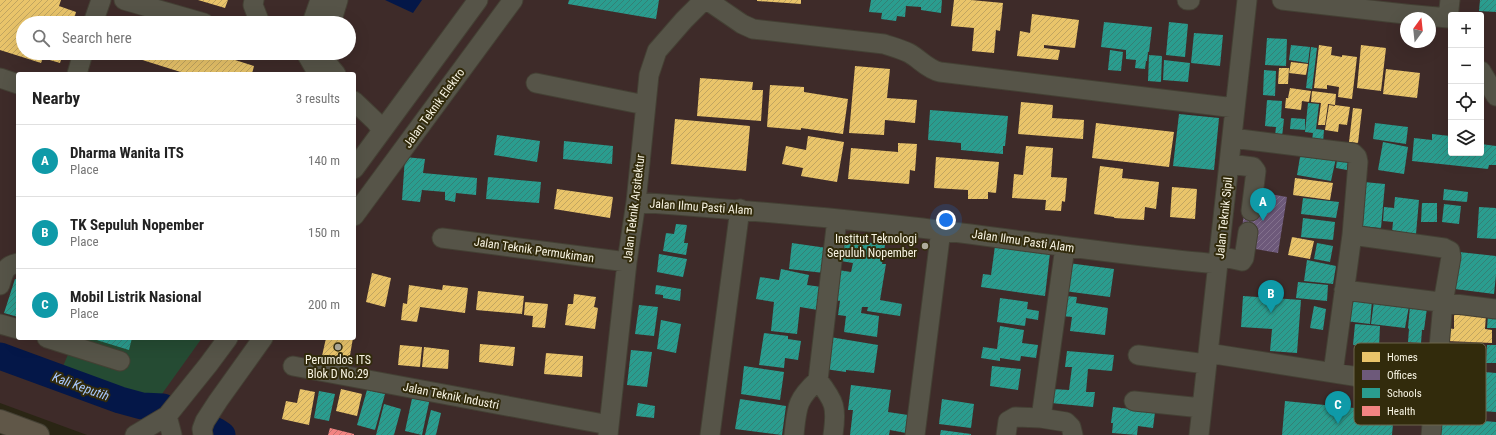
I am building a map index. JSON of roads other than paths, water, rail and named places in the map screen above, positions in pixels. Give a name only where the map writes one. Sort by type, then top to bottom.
[{"type":"main road","points":[[0,421],[26,433]]},
{"type":"lane","points":[[95,16],[101,0]]},
{"type":"lane","points":[[124,0],[180,16]]},
{"type":"lane","points":[[254,0],[253,5],[257,16]]},
{"type":"lane","points":[[314,16],[320,0]]},
{"type":"lane","points":[[333,16],[338,0]]},
{"type":"lane","points":[[356,165],[379,124],[478,0]]},
{"type":"lane","name":"Jalan Teknik Elektro","points":[[356,213],[513,0]]},
{"type":"lane","points":[[705,0],[742,24],[753,29],[884,44],[899,48],[909,53],[931,69],[940,72],[1236,108]]},
{"type":"lane","name":"Jalan Teknik Arsitektur","points":[[608,430],[627,262],[636,202],[649,75],[657,51],[684,20],[705,0]]},
{"type":"lane","name":"Jalan Teknik Sipil","points":[[1199,435],[1247,0]]},
{"type":"lane","points":[[1282,0],[1405,14],[1448,13]]},
{"type":"lane","points":[[78,72],[82,60]]},
{"type":"lane","points":[[318,60],[333,72]]},
{"type":"lane","points":[[1484,76],[1496,96]]},
{"type":"lane","points":[[0,78],[16,83]]},
{"type":"lane","points":[[536,83],[645,105]]},
{"type":"lane","points":[[356,103],[379,124]]},
{"type":"lane","points":[[356,120],[379,124]]},
{"type":"lane","points":[[1232,138],[1353,153],[1356,157],[1358,162],[1352,235],[1333,373]]},
{"type":"lane","points":[[1230,164],[1253,167],[1256,171],[1251,211]]},
{"type":"lane","name":"Jalan Ilmu Pasti Alam","points":[[636,202],[740,209],[941,230],[1065,247],[1219,260],[1242,261],[1244,258],[1248,232]]},
{"type":"lane","points":[[710,435],[740,209]]},
{"type":"lane","points":[[833,435],[836,416],[833,401],[818,380],[837,219]]},
{"type":"lane","points":[[915,435],[941,230]]},
{"type":"lane","points":[[1352,235],[1444,248],[1449,250],[1451,257],[1440,343]]},
{"type":"lane","name":"Jalan Teknik Permukiman","points":[[442,238],[627,262]]},
{"type":"lane","points":[[1041,418],[1065,247]]},
{"type":"lane","points":[[0,285],[4,270],[11,264],[16,263]]},
{"type":"lane","points":[[1344,290],[1496,309]]},
{"type":"lane","points":[[0,324],[16,328]]},
{"type":"lane","points":[[54,340],[120,360]]},
{"type":"lane","points":[[135,435],[167,416],[227,340]]},
{"type":"lane","points":[[199,433],[218,401],[262,340]]},
{"type":"lane","points":[[1138,355],[1207,359],[1354,376]]},
{"type":"lane","name":"Jalan Teknik Industri","points":[[293,366],[608,430]]},
{"type":"lane","points":[[794,435],[798,406],[805,391],[818,380]]},
{"type":"lane","points":[[1134,401],[1202,408]]},
{"type":"lane","points":[[167,416],[172,435]]},
{"type":"lane","points":[[1006,435],[1007,424],[1012,418],[1041,418],[1068,423],[1072,427],[1073,435]]},
{"type":"lane","points":[[1431,435],[1432,425]]},
{"type":"water","points":[[385,0],[422,0],[413,13]]},
{"type":"waterway","name":"Kali Keputih","points":[[0,356],[120,400],[142,406],[163,407]]},
{"type":"waterway","name":"Kali Keputih","points":[[216,431],[222,435]]},
{"type":"place","name":"Dharma Wanita ITS","points":[[1263,221]]},
{"type":"place","name":"Institut Teknologi Sepuluh Nopember","points":[[925,246]]},
{"type":"place","name":"TK Sepuluh Nopember","points":[[1271,313]]},
{"type":"place","name":"Perumdos ITS Blok D No.29","points":[[338,347]]},
{"type":"place","name":"Mobil Listrik Nasional","points":[[1338,424]]}]
